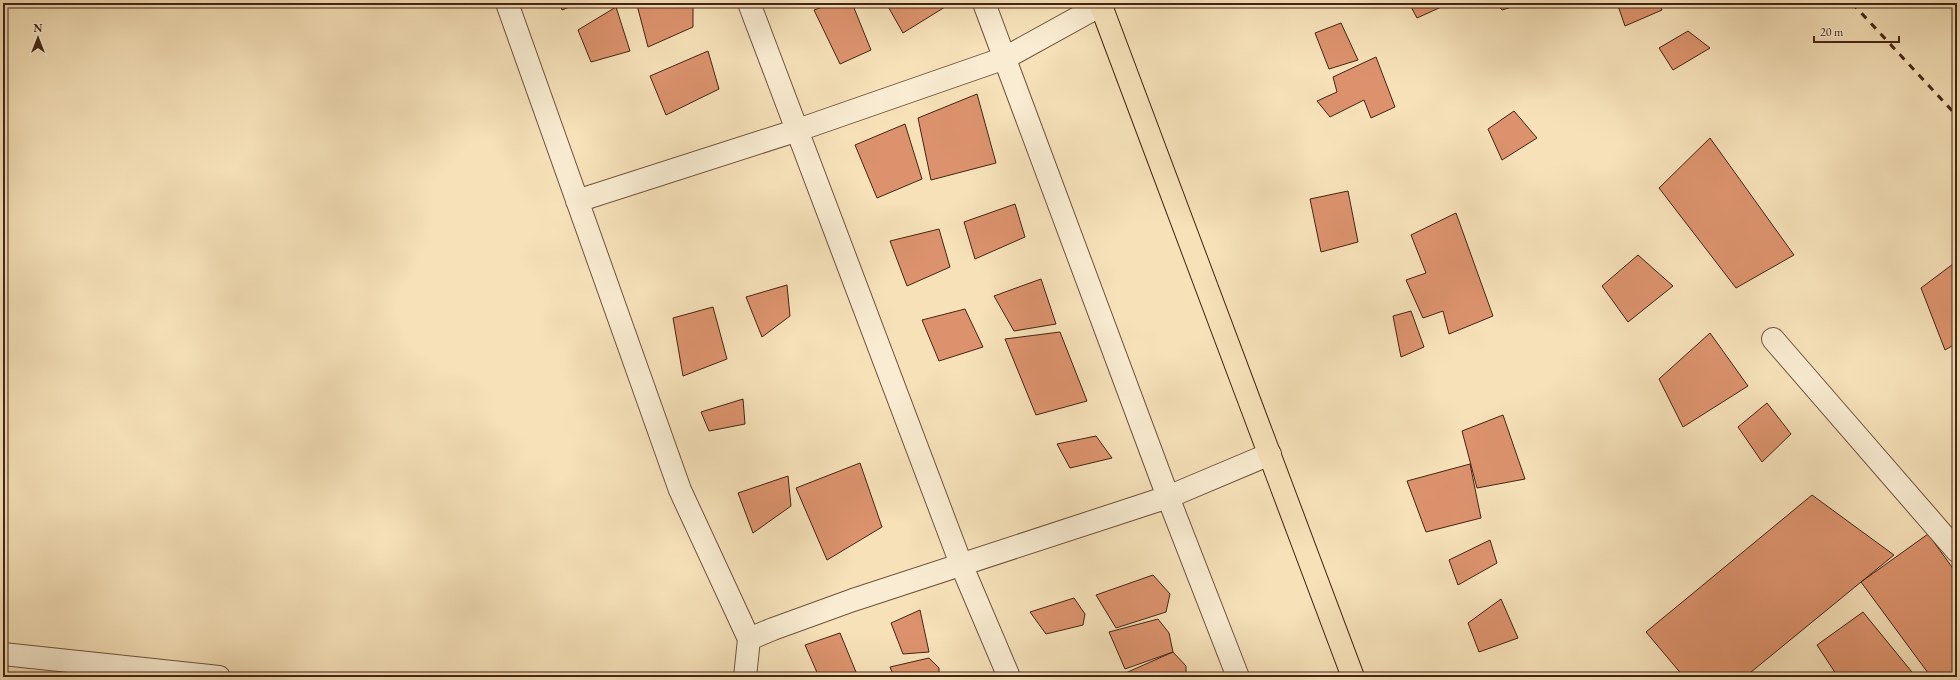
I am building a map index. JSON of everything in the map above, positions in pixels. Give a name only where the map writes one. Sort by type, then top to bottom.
[{"type":"main road","points":[[1101,4],[1353,677]]},
{"type":"street","points":[[507,3],[680,490],[748,639],[746,677]]},
{"type":"street","points":[[750,3],[961,564],[1009,677]]},
{"type":"street","points":[[984,3],[1168,497],[1238,677]]},
{"type":"street","points":[[577,201],[798,130],[1005,58],[1101,4]]},
{"type":"street","points":[[1773,340],[1957,551]]},
{"type":"street","points":[[748,639],[846,602],[1168,497],[1270,454]]},
{"type":"street","points":[[3,654],[219,677]]},
{"type":"building","points":[[560,3],[579,3],[562,10]]},
{"type":"building","points":[[642,3],[693,3],[693,27],[648,47],[637,5]]},
{"type":"building","points":[[833,3],[852,3],[871,50],[840,64],[814,10]]},
{"type":"building","points":[[886,3],[942,3],[945,7],[903,33]]},
{"type":"building","points":[[1409,3],[1450,3],[1417,18]]},
{"type":"building","points":[[1496,3],[1525,3],[1502,10]]},
{"type":"building","points":[[1617,3],[1659,3],[1662,10],[1625,26]]},
{"type":"building","points":[[616,7],[630,51],[591,62],[578,30]]},
{"type":"building","points":[[1341,23],[1358,60],[1329,69],[1315,33]]},
{"type":"building","points":[[1688,31],[1710,48],[1673,70],[1659,48]]},
{"type":"building","points":[[708,51],[719,89],[666,115],[650,76]]},
{"type":"building","points":[[1376,57],[1395,107],[1371,118],[1364,100],[1330,117],[1317,101],[1337,92],[1333,77]]},
{"type":"building","points":[[977,94],[996,163],[931,180],[918,118]]},
{"type":"building","points":[[1514,111],[1537,138],[1502,160],[1488,129]]},
{"type":"building","points":[[905,124],[922,179],[877,198],[855,145]]},
{"type":"building","points":[[1710,138],[1794,255],[1736,288],[1659,188]]},
{"type":"building","points":[[1348,191],[1358,242],[1321,252],[1310,199]]},
{"type":"building","points":[[1015,204],[1025,237],[975,259],[964,222]]},
{"type":"building","points":[[1456,213],[1493,316],[1449,334],[1443,311],[1423,318],[1406,280],[1426,273],[1411,235]]},
{"type":"building","points":[[939,229],[950,267],[907,286],[890,241]]},
{"type":"building","points":[[1638,255],[1673,286],[1628,322],[1602,286]]},
{"type":"building","points":[[1957,261],[1957,343],[1945,350],[1921,288]]},
{"type":"building","points":[[1041,279],[1056,324],[1014,331],[994,296]]},
{"type":"building","points":[[787,285],[790,316],[762,337],[746,297]]},
{"type":"building","points":[[713,307],[727,359],[683,376],[673,318]]},
{"type":"building","points":[[965,309],[983,347],[939,361],[922,320]]},
{"type":"building","points":[[1411,311],[1424,347],[1401,357],[1393,316]]},
{"type":"building","points":[[1060,332],[1087,401],[1036,415],[1005,339]]},
{"type":"building","points":[[1710,333],[1748,386],[1683,427],[1659,379]]},
{"type":"building","points":[[743,399],[745,424],[709,431],[701,412]]},
{"type":"building","points":[[1767,403],[1791,434],[1762,462],[1738,427]]},
{"type":"building","points":[[1503,415],[1525,479],[1477,488],[1462,431]]},
{"type":"building","points":[[1096,436],[1112,458],[1070,468],[1057,444]]},
{"type":"building","points":[[860,463],[882,527],[827,560],[796,488]]},
{"type":"building","points":[[1470,464],[1481,518],[1426,532],[1407,481]]},
{"type":"building","points":[[788,476],[791,506],[753,533],[738,493]]},
{"type":"building","points":[[1812,495],[1894,555],[1745,677],[1684,677],[1646,632]]},
{"type":"building","points":[[1928,534],[1957,574],[1957,677],[1931,677],[1861,582]]},
{"type":"building","points":[[1490,540],[1497,563],[1458,585],[1449,560]]},
{"type":"building","points":[[1153,575],[1170,594],[1166,612],[1116,628],[1096,595]]},
{"type":"building","points":[[1074,598],[1085,614],[1083,625],[1046,634],[1030,612]]},
{"type":"building","points":[[1501,599],[1518,638],[1479,652],[1468,623]]},
{"type":"building","points":[[920,610],[929,652],[903,654],[891,623]]},
{"type":"building","points":[[1863,612],[1916,677],[1838,677],[1817,645]]},
{"type":"building","points":[[1158,619],[1169,633],[1173,652],[1125,669],[1109,632]]},
{"type":"building","points":[[840,633],[858,677],[819,677],[805,645]]},
{"type":"building","points":[[1173,652],[1186,666],[1186,677],[1121,677],[1121,675]]},
{"type":"building","points":[[929,658],[939,668],[939,677],[894,677],[890,667]]},
{"type":"railway","points":[[1852,3],[1957,116]]}]
